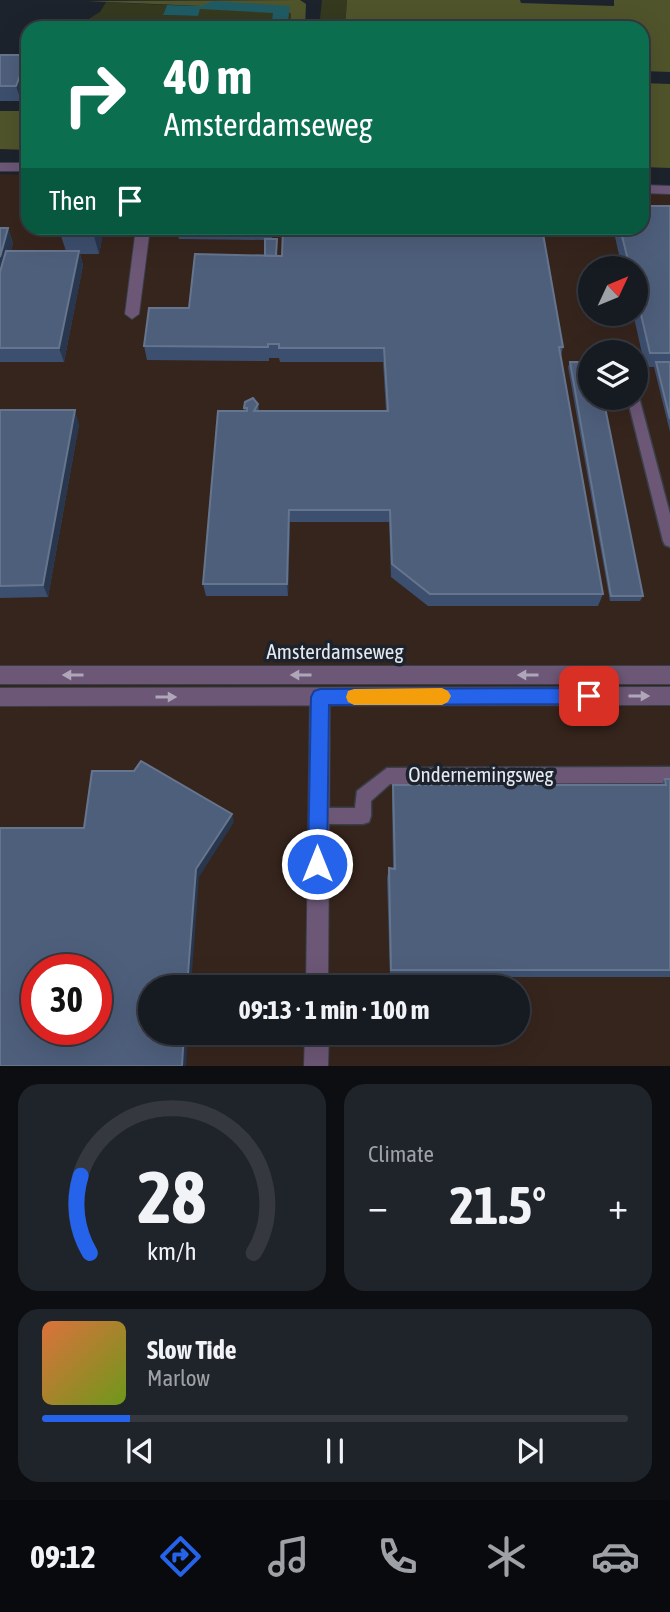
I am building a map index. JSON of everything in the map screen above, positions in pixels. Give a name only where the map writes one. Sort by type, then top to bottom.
[{"type":"street","points":[[0,167],[21,167]]},
{"type":"street","points":[[649,189],[670,190]]},
{"type":"street","points":[[132,314],[142,235]]},
{"type":"street","name":"Amsterdamseweg","points":[[0,675],[670,675]]},
{"type":"street","points":[[0,697],[670,696]]},
{"type":"street","points":[[317,975],[320,697]]},
{"type":"street","points":[[316,1066],[317,1045]]},
{"type":"lane","points":[[637,410],[670,541]]},
{"type":"lane","name":"Ondernemingsweg","points":[[318,816],[363,816],[363,797],[387,776],[670,775]]},
{"type":"shaded area","points":[[0,174],[21,175],[21,235],[649,235],[649,192],[670,193],[670,1066],[0,1066]]},
{"type":"green space","points":[[300,0],[306,4],[305,21],[290,21],[291,14],[287,10],[87,1]]},
{"type":"green space","points":[[322,0],[347,0],[346,21],[320,21]]},
{"type":"green space","points":[[347,0],[520,0],[521,3],[614,6],[614,0],[670,0],[670,72],[649,71],[649,21],[346,21]]},
{"type":"green space","points":[[106,2],[167,5],[163,15],[197,16],[201,6],[287,10],[291,14],[290,21],[89,21],[100,12]]},
{"type":"green space","points":[[649,83],[670,84],[670,168],[649,167]]},
{"type":"green space","points":[[0,111],[21,111],[21,150],[0,149]]},
{"type":"water","points":[[213,1],[290,6],[288,21],[272,21],[273,13],[200,9],[198,16],[163,15],[167,5],[201,6]]},
{"type":"building","points":[[0,55],[21,55],[21,73],[16,86],[0,86]]},
{"type":"building","points":[[649,206],[670,206],[670,353],[650,353],[644,326],[648,326],[648,256],[627,256],[622,235],[649,235]]},
{"type":"building","points":[[0,228],[8,228],[0,257]]},
{"type":"building","points":[[61,235],[94,235],[94,236]]},
{"type":"building","points":[[283,235],[543,235],[563,347],[559,347],[603,594],[430,594],[392,564],[390,510],[289,510],[287,584],[203,584],[218,411],[247,411],[247,408],[244,408],[245,402],[253,398],[258,404],[254,411],[388,411],[384,348],[279,348],[279,344],[268,344],[268,347],[144,346],[149,308],[189,308],[195,254],[282,256]]},
{"type":"building","points":[[265,239],[277,239],[276,256],[265,256]]},
{"type":"building","points":[[6,251],[79,251],[59,348],[0,348],[0,272]]},
{"type":"building","points":[[570,362],[578,362],[578,408]]},
{"type":"building","points":[[656,362],[670,362],[670,419]]},
{"type":"building","points":[[0,410],[75,410],[43,585],[0,586]]},
{"type":"building","points":[[578,410],[606,410],[643,596],[611,596]]},
{"type":"building","points":[[141,761],[232,814],[196,869],[188,975],[138,975],[138,1045],[183,1045],[182,1066],[0,1066],[0,828],[84,828],[92,771],[134,771]]},
{"type":"building","points":[[665,779],[670,779],[670,970],[391,970],[389,868],[395,869],[393,785],[666,785]]},
{"type":"slow traffic","points":[[354,697],[442,696]]},
{"type":"route","points":[[317,864],[320,697],[589,696]]}]
